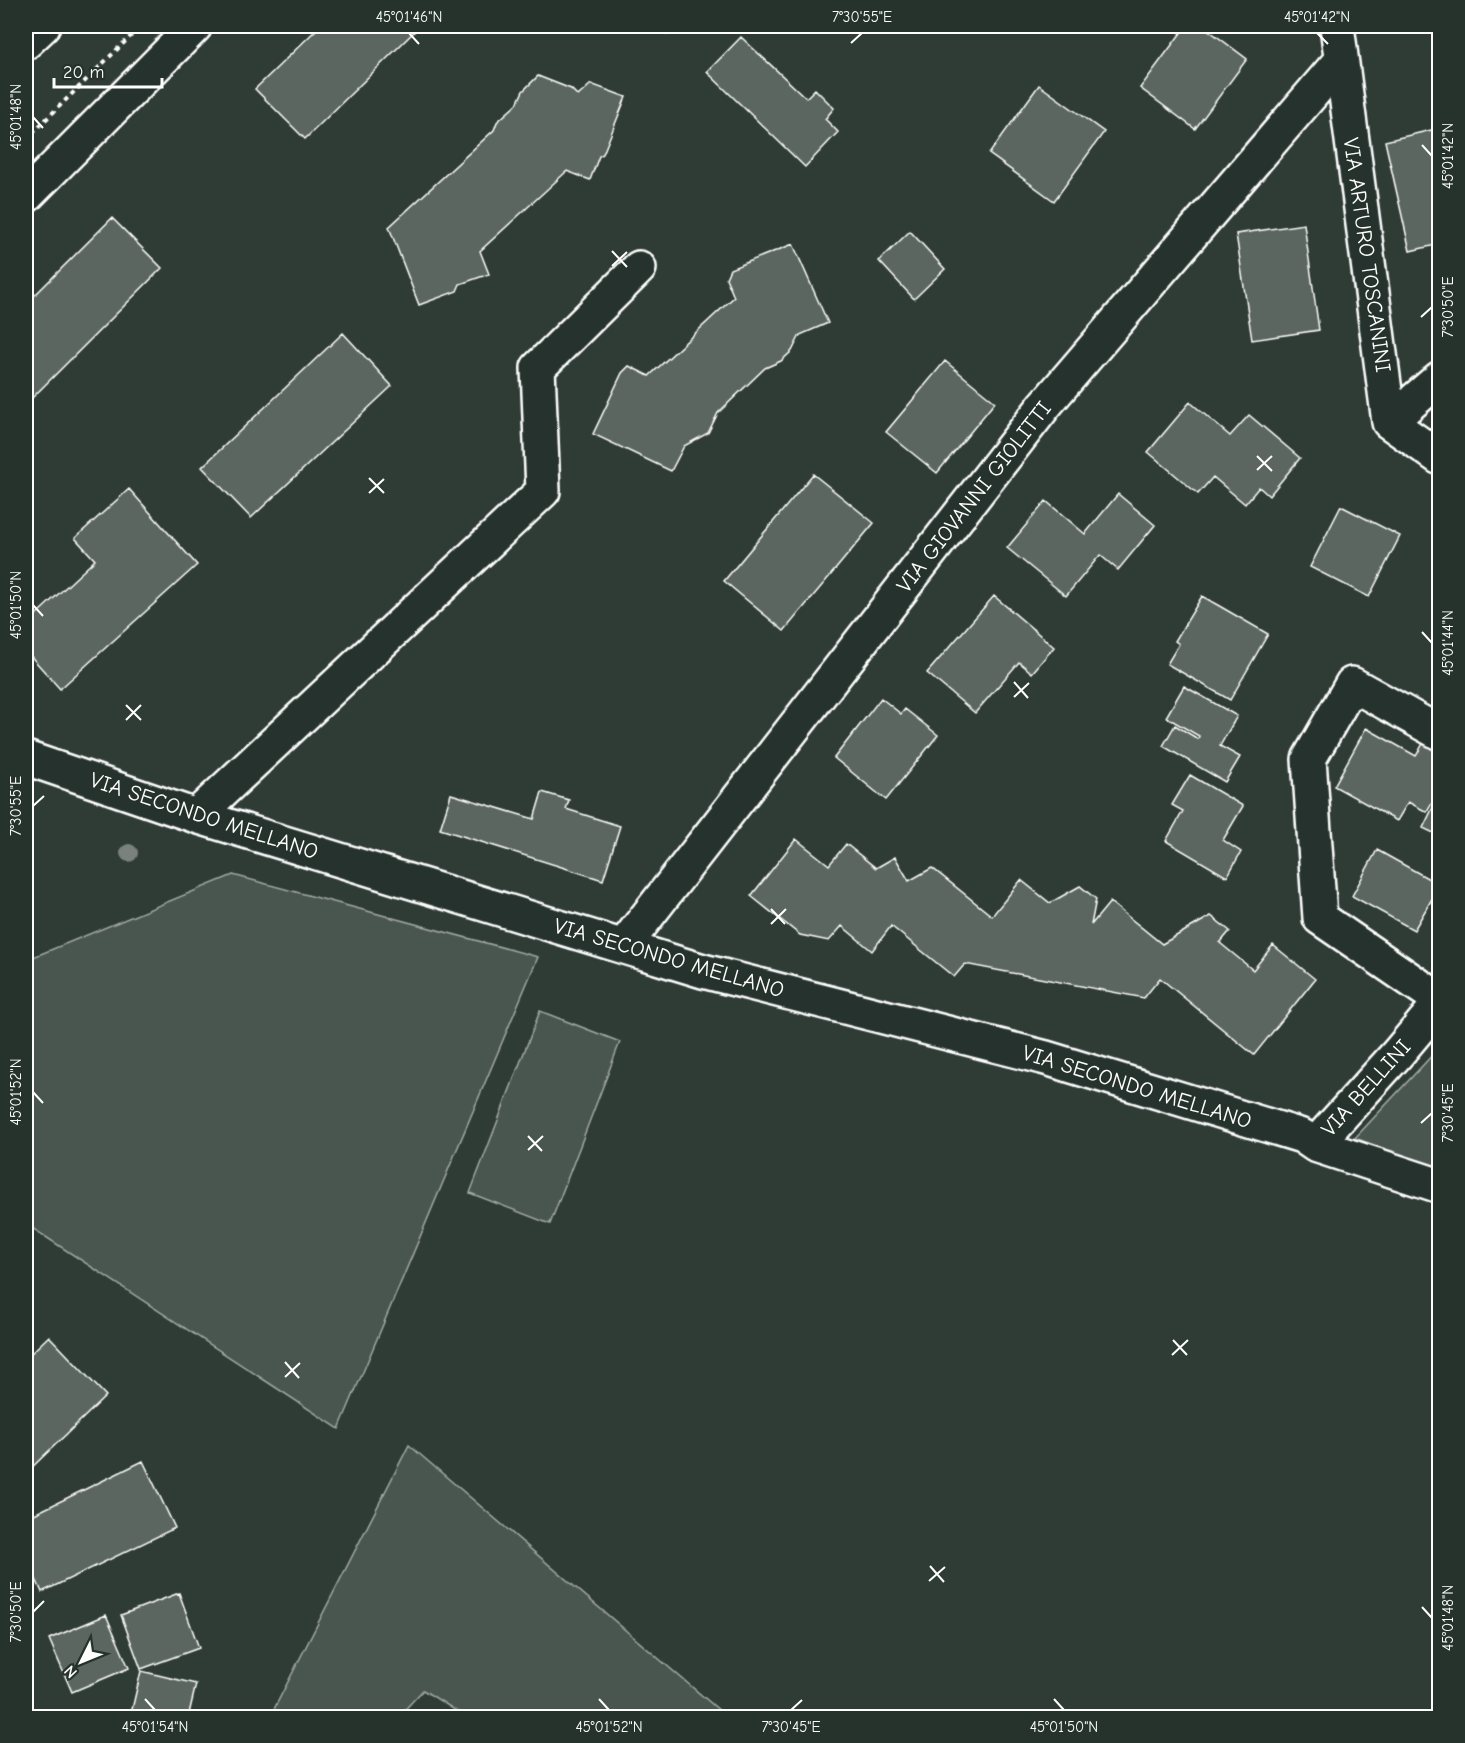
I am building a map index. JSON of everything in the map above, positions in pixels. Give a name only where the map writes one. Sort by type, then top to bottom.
[{"type":"street","points":[[26,42],[43,26]]},
{"type":"street","points":[[26,196],[195,26]]},
{"type":"street","name":"VIA ARTURO TOSCANINI","points":[[1337,26],[1389,423]]},
{"type":"street","name":"VIA GIOVANNI GIOLITTI","points":[[624,946],[1045,405],[1341,60]]},
{"type":"street","points":[[196,816],[543,490],[538,368],[639,268]]},
{"type":"street","points":[[1440,378],[1389,423],[1440,458]]},
{"type":"street","points":[[1440,733],[1352,684],[1309,759],[1320,918],[1440,1001]]},
{"type":"street","name":"VIA SECONDO MELLANO","points":[[26,758],[196,816],[703,971],[1046,1058],[1302,1136],[1315,1145],[1440,1186]]},
{"type":"street","name":"VIA BELLINI","points":[[1315,1145],[1440,1001]]},
{"type":"path","points":[[26,139],[141,26]]},
{"type":"shaded area","points":[[233,875],[538,957],[339,1429],[26,1224],[26,960]]},
{"type":"shaded area","points":[[540,1011],[620,1042],[550,1224],[470,1193]]},
{"type":"shaded area","points":[[1439,1048],[1439,1169],[1355,1138]]},
{"type":"shaded area","points":[[409,1445],[727,1717],[466,1717],[423,1690],[398,1717],[270,1717]]},
{"type":"building","points":[[320,26],[420,26],[305,139],[255,89]]},
{"type":"building","points":[[659,26],[676,26],[667,34]]},
{"type":"building","points":[[1186,26],[1203,26],[1247,59],[1195,129],[1140,88]]},
{"type":"building","points":[[741,37],[806,98],[815,89],[834,108],[825,119],[838,132],[805,167],[707,72]]},
{"type":"building","points":[[538,76],[571,89],[578,96],[591,84],[626,97],[590,180],[567,171],[480,251],[489,274],[460,284],[457,291],[419,305],[389,227],[494,130],[497,122],[517,104],[523,91]]},
{"type":"building","points":[[1039,85],[1104,132],[1054,201],[989,154]]},
{"type":"building","points":[[1440,128],[1440,244],[1410,251],[1385,141]]},
{"type":"building","points":[[112,218],[162,268],[31,399],[26,394],[26,304]]},
{"type":"building","points":[[1304,224],[1319,330],[1252,340],[1236,234]]},
{"type":"building","points":[[910,231],[945,269],[914,299],[879,261]]},
{"type":"building","points":[[793,244],[828,323],[800,335],[792,351],[781,361],[765,368],[718,413],[708,433],[684,446],[671,471],[593,434],[622,373],[629,366],[649,376],[734,297],[726,278],[730,269]]},
{"type":"building","points":[[343,333],[392,386],[251,518],[202,467]]},
{"type":"building","points":[[945,361],[995,402],[937,473],[886,432]]},
{"type":"building","points":[[1190,402],[1230,436],[1249,415],[1300,458],[1269,496],[1259,487],[1245,504],[1213,477],[1198,494],[1148,452]]},
{"type":"building","points":[[813,474],[874,523],[784,631],[724,581]]},
{"type":"building","points":[[129,489],[197,565],[60,689],[26,651],[26,624],[95,560],[75,538]]},
{"type":"building","points":[[1118,494],[1155,525],[1118,570],[1100,555],[1066,596],[1007,548],[1046,501],[1085,534]]},
{"type":"building","points":[[1341,506],[1400,536],[1369,597],[1310,567]]},
{"type":"building","points":[[994,596],[1054,647],[1032,673],[1019,662],[975,713],[927,673]]},
{"type":"building","points":[[1202,596],[1268,634],[1230,700],[1167,664],[1179,644],[1175,641]]},
{"type":"building","points":[[1184,686],[1237,716],[1220,746],[1240,757],[1225,782],[1163,746],[1175,725],[1198,739],[1199,736],[1166,717]]},
{"type":"building","points":[[881,698],[901,714],[905,709],[938,735],[886,800],[834,758]]},
{"type":"building","points":[[1366,728],[1416,756],[1425,740],[1440,748],[1440,789],[1427,812],[1408,802],[1397,821],[1334,786]]},
{"type":"building","points":[[1190,775],[1243,806],[1223,840],[1241,852],[1227,877],[1166,841],[1183,811],[1172,805]]},
{"type":"building","points":[[542,792],[569,800],[566,809],[620,826],[603,880],[440,829],[451,794],[534,819]]},
{"type":"building","points":[[1440,793],[1440,836],[1423,828]]},
{"type":"building","points":[[796,839],[829,865],[846,844],[876,868],[895,857],[909,881],[932,868],[992,916],[1021,880],[1050,903],[1080,886],[1096,899],[1091,925],[1110,902],[1162,944],[1211,916],[1230,931],[1220,943],[1253,970],[1273,945],[1315,979],[1254,1055],[1160,978],[1144,998],[965,964],[954,977],[891,926],[872,951],[842,926],[829,941],[800,935],[751,896]]},
{"type":"building","points":[[1377,850],[1440,885],[1414,930],[1352,896]]},
{"type":"building","points":[[49,1336],[106,1396],[26,1473],[26,1358]]},
{"type":"building","points":[[143,1461],[175,1528],[42,1592],[26,1558],[26,1518]]},
{"type":"building","points":[[179,1593],[199,1648],[141,1669],[121,1615]]},
{"type":"building","points":[[106,1615],[129,1668],[72,1692],[49,1639]]},
{"type":"building","points":[[141,1671],[196,1684],[188,1718],[130,1718]]}]
